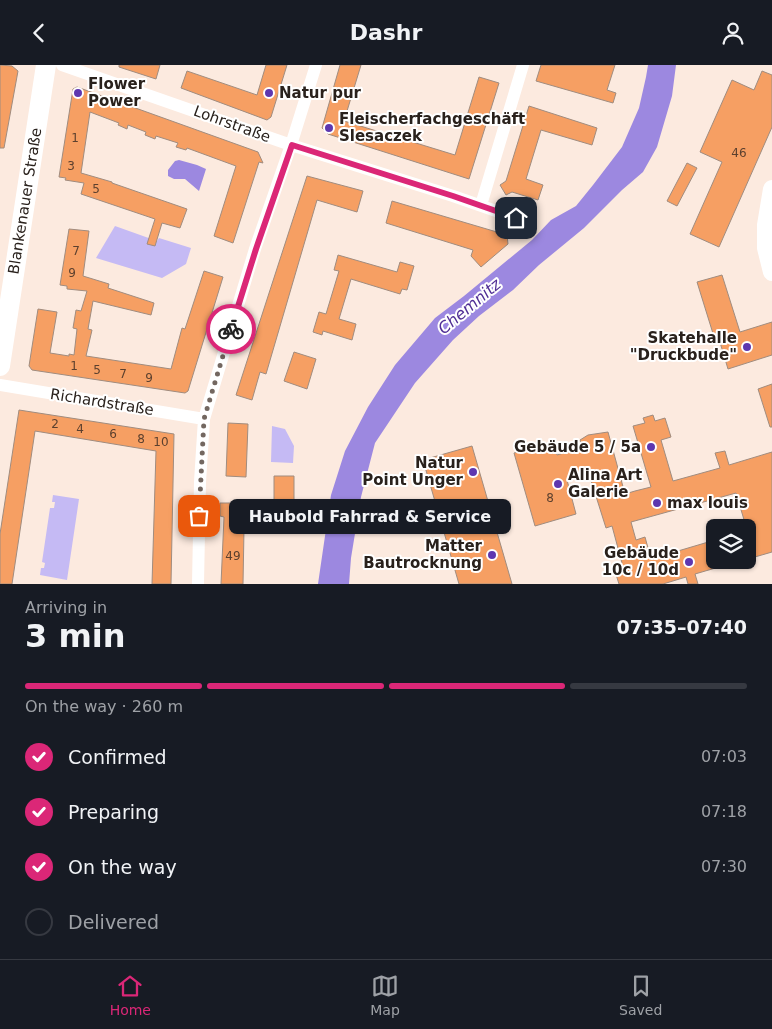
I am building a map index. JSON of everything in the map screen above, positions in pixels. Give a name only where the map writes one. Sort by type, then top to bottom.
[{"type":"main road","name":"Blankenauer Straße","points":[[0,366],[46,65]]},
{"type":"main road","points":[[772,189],[766,225],[766,248],[772,272]]},
{"type":"street","name":"Lohrstraße","points":[[62,65],[292,145],[481,205],[516,218]]},
{"type":"street","points":[[198,584],[200,482],[204,419],[256,249],[292,145],[316,65]]},
{"type":"street","points":[[481,205],[523,65]]},
{"type":"street","name":"Richardstraße","points":[[0,385],[204,419]]},
{"type":"shaded area","points":[[115,226],[157,241],[159,238],[191,248],[186,264],[162,278],[96,258]]},
{"type":"shaded area","points":[[272,426],[285,429],[294,446],[293,463],[271,462]]},
{"type":"shaded area","points":[[53,495],[79,499],[67,580],[40,575],[41,568],[44,568],[45,563],[42,562],[50,508],[54,508],[55,502],[52,502]]},
{"type":"water","name":"Chemnitz","points":[[648,65],[676,65],[672,96],[657,147],[643,172],[584,228],[453,340],[415,383],[375,443],[361,497],[351,558],[349,584],[318,584],[331,495],[345,451],[368,407],[395,365],[435,318],[532,240],[551,220],[576,206],[622,147],[639,108]]},
{"type":"water","points":[[179,160],[206,169],[199,191],[185,179],[174,179],[168,176],[168,170],[175,161]]},
{"type":"building","points":[[0,65],[12,66],[18,71],[4,148],[0,148]]},
{"type":"building","points":[[119,65],[160,65],[156,79],[119,67]]},
{"type":"building","points":[[266,65],[287,65],[271,117],[267,120],[181,88],[187,71],[257,95]]},
{"type":"building","points":[[340,65],[361,65],[344,121],[455,155],[479,77],[499,83],[469,179],[328,134],[322,128]]},
{"type":"building","points":[[541,65],[615,65],[607,90],[616,93],[613,103],[536,81]]},
{"type":"building","points":[[762,71],[772,75],[772,127],[719,247],[690,234],[722,162],[700,152],[732,80],[754,90]]},
{"type":"building","points":[[77,87],[258,152],[263,163],[259,162],[233,243],[214,236],[236,166],[187,148],[186,150],[176,147],[178,143],[156,136],[155,139],[145,135],[146,132],[128,125],[127,129],[118,125],[119,123],[90,112],[81,173],[187,209],[180,228],[162,223],[155,246],[147,244],[155,219],[81,194],[84,183],[65,180],[66,178],[59,177],[73,89]]},
{"type":"building","points":[[529,106],[597,128],[592,145],[541,130],[526,179],[543,185],[538,200],[512,192],[506,195],[500,185],[506,181]]},
{"type":"building","points":[[687,163],[697,168],[677,206],[667,201]]},
{"type":"building","points":[[307,176],[363,191],[357,212],[317,200],[266,374],[260,372],[252,400],[236,395]]},
{"type":"building","points":[[392,201],[507,235],[508,244],[481,267],[471,256],[473,250],[386,223]]},
{"type":"building","points":[[69,229],[89,231],[83,276],[109,284],[108,288],[154,303],[151,315],[93,301],[88,329],[92,330],[86,356],[171,369],[182,328],[185,329],[204,271],[223,277],[188,391],[185,393],[32,370],[29,366],[38,309],[57,312],[50,353],[74,355],[77,329],[73,328],[76,310],[81,311],[87,291],[67,289],[67,286],[60,285]]},
{"type":"building","points":[[338,255],[397,272],[400,262],[414,266],[407,290],[402,289],[400,294],[351,279],[339,319],[356,324],[352,340],[323,331],[322,335],[313,332],[319,312],[326,314],[339,271],[334,270]]},
{"type":"building","points":[[722,275],[740,332],[772,322],[772,355],[728,369],[719,339],[715,340],[697,282]]},
{"type":"building","points":[[294,352],[316,359],[307,389],[284,381]]},
{"type":"building","points":[[772,384],[772,427],[770,427],[758,389]]},
{"type":"building","points":[[19,410],[174,434],[171,584],[152,584],[156,451],[35,431],[12,584],[0,584],[0,534]]},
{"type":"building","points":[[653,415],[655,421],[665,418],[671,437],[661,440],[673,481],[720,468],[715,453],[725,451],[729,465],[772,452],[772,552],[756,557],[756,519],[744,519],[736,493],[631,522],[636,540],[645,537],[651,559],[706,543],[706,569],[712,569],[695,574],[698,584],[688,584],[686,577],[663,584],[619,584],[613,565],[622,563],[612,526],[606,528],[589,474],[567,480],[576,514],[535,526],[514,453],[554,441],[557,455],[577,449],[576,446],[581,444],[580,440],[588,435],[608,432],[625,494],[651,487],[633,426],[645,423],[643,418]]},
{"type":"building","points":[[228,423],[248,424],[246,477],[226,476]]},
{"type":"building","points":[[472,446],[512,584],[459,584],[423,460]]},
{"type":"building","points":[[274,476],[294,476],[294,501],[290,501],[289,530],[244,529],[243,584],[221,584],[224,517],[220,516],[220,503],[245,503],[245,508],[274,508]]},
{"type":"way so far","points":[[199,516],[204,419],[231,329]]},
{"type":"place","name":"Flower Power","points":[[78,93]]},
{"type":"place","name":"Natur pur","points":[[269,93]]},
{"type":"place","name":"Fleischerfachgeschäft Slesaczek","points":[[329,128]]},
{"type":"place","name":"Skatehalle \"Druckbude\"","points":[[747,347]]},
{"type":"place","name":"Gebäude 5 / 5a","points":[[651,447]]},
{"type":"place","name":"Natur Point Unger","points":[[473,472]]},
{"type":"place","name":"Alina Art Galerie","points":[[558,484]]},
{"type":"place","name":"max louis","points":[[657,503]]},
{"type":"place","name":"Haubold Fahrrad & Service","points":[[199,516]]},
{"type":"place","name":"Matter Bautrocknung","points":[[492,555]]},
{"type":"place","name":"Gebäude 10c / 10d","points":[[689,562]]},
{"type":"route","points":[[231,329],[292,145],[516,218]]}]
